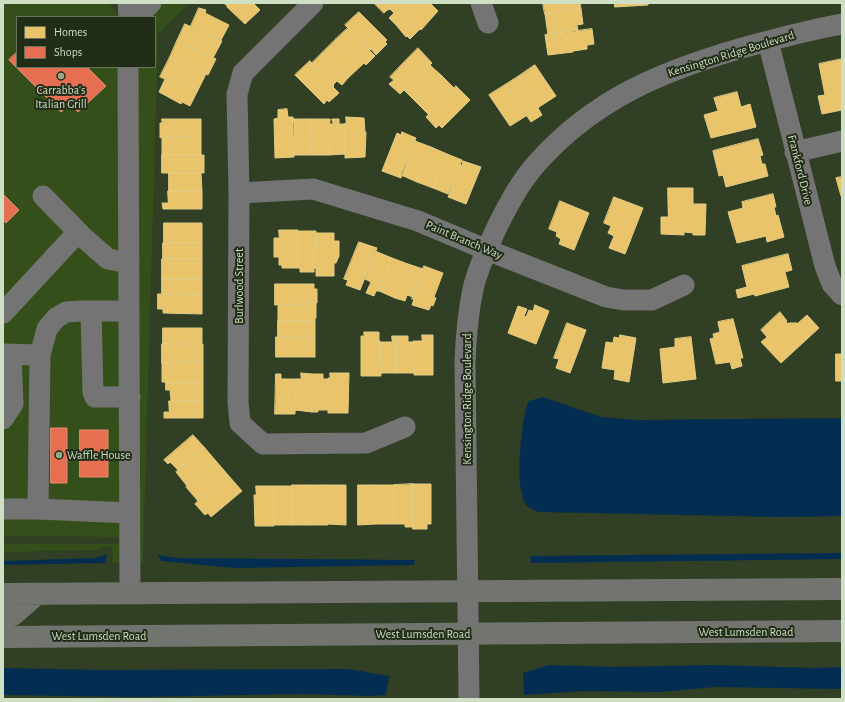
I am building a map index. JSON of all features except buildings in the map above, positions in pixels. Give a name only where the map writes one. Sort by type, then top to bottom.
[{"type":"main road","points":[[3,594],[842,589]]},
{"type":"main road","points":[[3,616],[13,615],[37,594]]},
{"type":"main road","name":"West Lumsden Road","points":[[3,637],[842,631]]},
{"type":"street","points":[[128,3],[128,16]]},
{"type":"street","points":[[138,16],[151,3]]},
{"type":"street","name":"Burlwood Street","points":[[313,3],[243,73],[237,94],[240,193],[238,402],[240,423],[263,444],[366,443],[405,427]]},
{"type":"street","points":[[481,3],[488,23]]},
{"type":"street","name":"Kensington Ridge Boulevard","points":[[469,699],[465,353],[468,317],[473,288],[487,250],[505,212],[524,181],[541,159],[561,138],[582,121],[621,95],[662,74],[699,61],[768,41],[842,24]]},
{"type":"street","name":"Frankford Drive","points":[[768,41],[826,272],[832,284],[842,295]]},
{"type":"street","points":[[128,68],[130,593]]},
{"type":"street","points":[[795,152],[842,141]]},
{"type":"street","name":"Paint Branch Way","points":[[240,193],[313,189],[418,221],[606,297],[624,300],[652,300],[684,285]]},
{"type":"street","points":[[43,196],[78,232],[108,259],[129,263]]},
{"type":"street","points":[[3,313],[78,232]]},
{"type":"street","points":[[91,311],[93,392],[95,397],[130,397]]},
{"type":"street","points":[[38,509],[40,355],[47,329],[56,318],[66,312],[129,311]]},
{"type":"street","points":[[3,419],[13,404],[7,355],[40,355]]},
{"type":"street","points":[[3,509],[130,513]]},
{"type":"shaded area","points":[[3,3],[108,3],[119,14],[119,16],[16,16],[16,68],[119,68],[119,537],[3,536]]},
{"type":"shaded area","points":[[118,3],[190,3],[158,34],[143,563],[112,563],[113,551],[107,546],[96,550],[3,552],[3,544],[121,544],[126,68],[156,68],[156,16],[125,16]]},
{"type":"water","points":[[543,397],[601,417],[637,420],[842,418],[842,516],[781,517],[538,512],[527,506],[523,499],[520,461],[526,407],[529,401]]},
{"type":"water","points":[[842,553],[842,559],[531,563],[530,556]]},
{"type":"water","points":[[107,554],[105,563],[3,565],[3,561],[96,558]]},
{"type":"water","points":[[158,555],[178,558],[415,560],[414,565],[235,568],[161,561]]},
{"type":"water","points":[[549,665],[615,667],[710,665],[815,668],[842,667],[842,689],[715,687],[660,692],[585,691],[524,695],[523,673]]},
{"type":"water","points":[[3,668],[102,670],[349,669],[389,676],[386,695],[368,696],[300,694],[139,697],[3,695]]},
{"type":"place","name":"Carrabba's Italian Grill","points":[[61,76]]},
{"type":"place","name":"Waffle House","points":[[59,455]]}]
